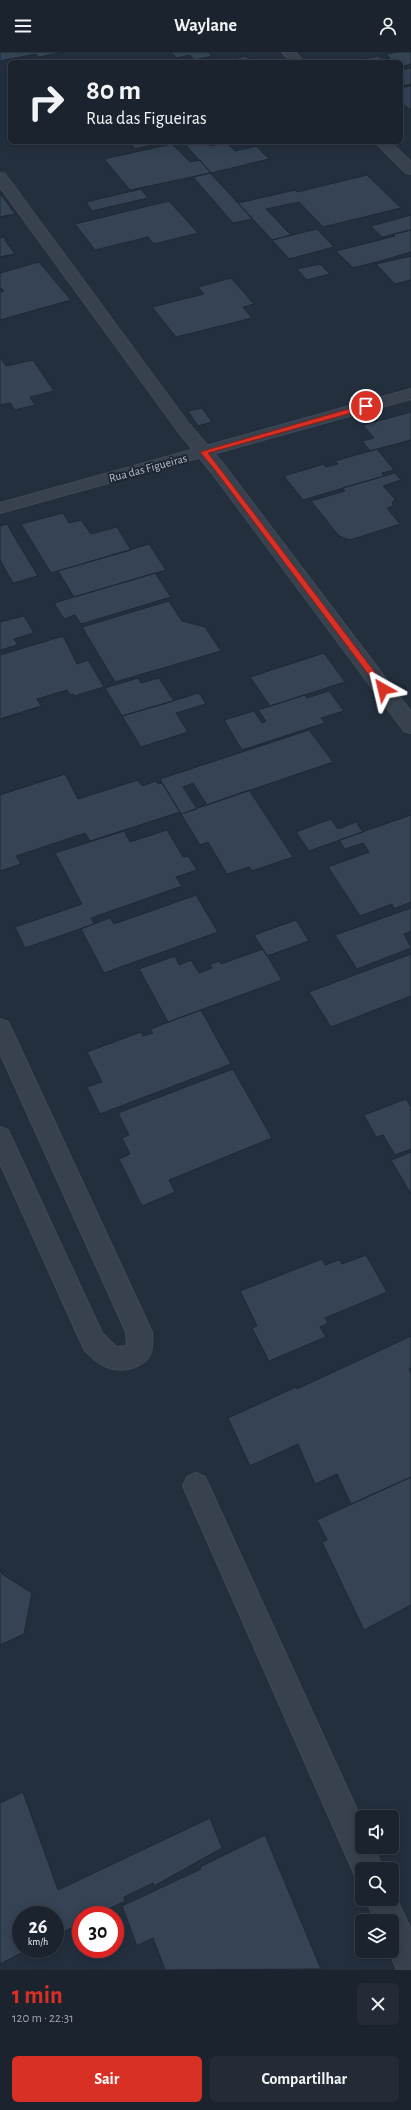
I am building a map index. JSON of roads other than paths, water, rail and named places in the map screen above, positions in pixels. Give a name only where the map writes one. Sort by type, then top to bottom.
[{"type":"street","points":[[288,52],[296,60]]},
{"type":"street","points":[[384,144],[411,170]]},
{"type":"street","points":[[0,178],[203,452],[218,469],[411,726]]},
{"type":"street","name":"Rua das Figueiras","points":[[0,508],[411,394]]},
{"type":"street","points":[[0,1028],[139,1332],[140,1343],[138,1353],[127,1359],[113,1359],[101,1352],[93,1341],[0,1137]]},
{"type":"street","points":[[196,1486],[365,1862]]},
{"type":"street","points":[[399,1940],[411,1966]]}]
